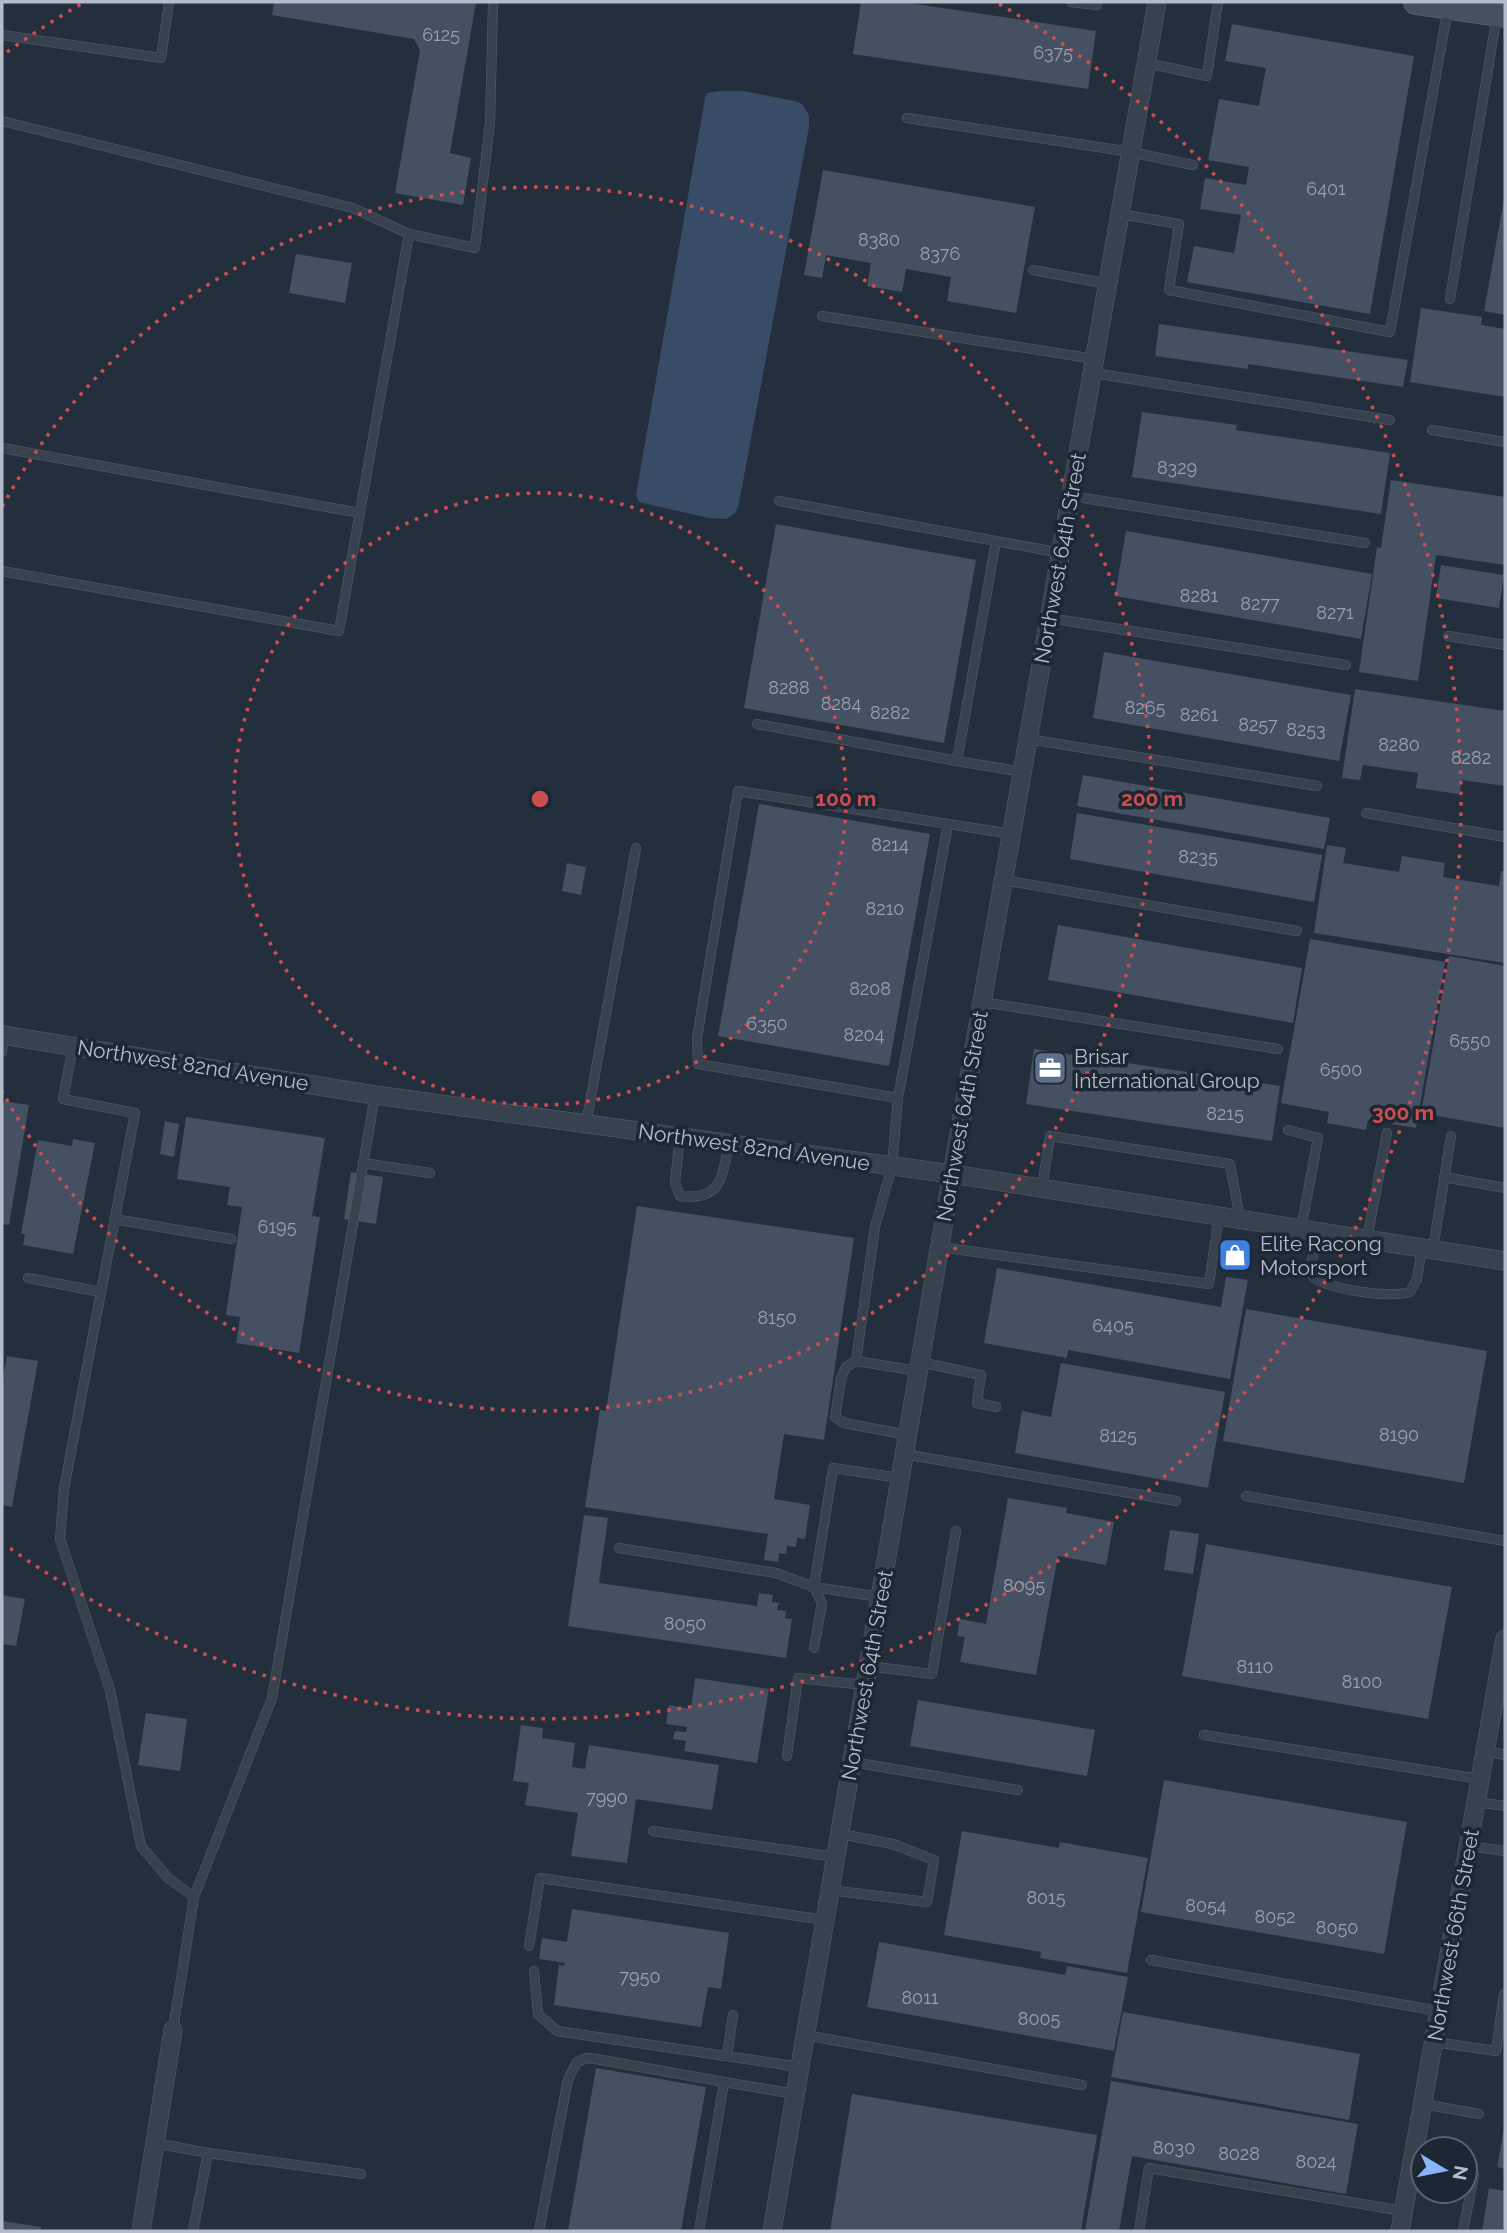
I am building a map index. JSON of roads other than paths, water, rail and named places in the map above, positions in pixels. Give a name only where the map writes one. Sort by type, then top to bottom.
[{"type":"street","name":"Northwest 64th Street","points":[[772,2231],[952,1174],[1157,2]]},
{"type":"street","points":[[1416,2],[1461,6],[1501,14]]},
{"type":"street","name":"Northwest 82nd Avenue","points":[[2,1041],[73,1046],[375,1094],[952,1174],[1505,1261]]},
{"type":"street","name":"Northwest 66th Street","points":[[1420,2135],[1423,2104],[1480,1779],[1498,1717],[1505,1645]]},
{"type":"street","points":[[141,2231],[173,2030]]},
{"type":"street","name":"Northwest 66th Street","points":[[1400,2231],[1409,2194]]},
{"type":"lane","points":[[2,35],[161,58],[169,2]]},
{"type":"lane","points":[[2,121],[353,208],[409,234],[475,248],[491,123],[494,2]]},
{"type":"lane","points":[[1071,2],[1097,5]]},
{"type":"lane","points":[[1147,63],[1207,76],[1218,2]]},
{"type":"lane","points":[[1120,214],[1179,224],[1169,290],[1390,332],[1461,6]]},
{"type":"lane","points":[[1450,299],[1501,14]]},
{"type":"lane","points":[[907,118],[1131,152],[1193,165]]},
{"type":"lane","points":[[2,571],[339,631],[409,234]]},
{"type":"lane","points":[[1033,270],[1108,284]]},
{"type":"lane","points":[[822,316],[1390,420]]},
{"type":"lane","points":[[1432,430],[1505,442]]},
{"type":"lane","points":[[2,448],[360,513]]},
{"type":"lane","points":[[1071,496],[1365,543]]},
{"type":"lane","points":[[779,500],[1061,553]]},
{"type":"lane","points":[[957,761],[996,541]]},
{"type":"lane","points":[[1049,618],[1346,665]]},
{"type":"lane","points":[[1448,636],[1505,645]]},
{"type":"lane","points":[[757,724],[1023,772]]},
{"type":"lane","points":[[1028,739],[1317,786]]},
{"type":"lane","points":[[898,1098],[698,1064],[697,1038],[738,791],[1012,834]]},
{"type":"lane","points":[[1366,813],[1505,837]]},
{"type":"lane","points":[[856,1361],[875,1227],[892,1166],[898,1098],[948,824]]},
{"type":"lane","points":[[586,1124],[636,848]]},
{"type":"lane","points":[[1003,880],[1297,931]]},
{"type":"lane","points":[[982,1002],[1278,1049]]},
{"type":"lane","points":[[73,1046],[63,1099],[135,1113],[64,1489],[60,1539],[110,1690],[141,1846],[168,1878],[194,1897]]},
{"type":"lane","points":[[173,2030],[194,1897],[272,1698],[375,1094]]},
{"type":"lane","points":[[1288,1130],[1318,1138],[1309,1230],[1313,1277],[1324,1285],[1397,1295],[1410,1292],[1417,1279],[1444,1177],[1451,1136]]},
{"type":"lane","points":[[1367,1239],[1387,1133]]},
{"type":"lane","points":[[680,1136],[675,1184],[680,1196],[692,1198],[710,1193],[720,1184],[729,1143]]},
{"type":"lane","points":[[1041,1188],[1050,1136],[1230,1164],[1240,1219]]},
{"type":"lane","points":[[363,1163],[430,1173]]},
{"type":"lane","points":[[1444,1177],[1505,1188]]},
{"type":"lane","points":[[940,1247],[1209,1284],[1219,1216]]},
{"type":"lane","points":[[114,1219],[231,1239]]},
{"type":"lane","points":[[27,1278],[101,1292]]},
{"type":"lane","points":[[908,1435],[844,1423],[835,1417],[846,1367],[856,1361],[981,1375],[977,1404],[996,1407]]},
{"type":"lane","points":[[904,1454],[1176,1502]]},
{"type":"lane","points":[[814,1648],[822,1603],[814,1587],[833,1468],[900,1478]]},
{"type":"lane","points":[[1246,1496],[1505,1541]]},
{"type":"lane","points":[[868,1666],[932,1674],[956,1531]]},
{"type":"lane","points":[[618,1548],[776,1573],[814,1587],[880,1597]]},
{"type":"lane","points":[[788,1756],[798,1678],[865,1685]]},
{"type":"lane","points":[[1204,1735],[1480,1779]]},
{"type":"lane","points":[[1486,1751],[1505,1755]]},
{"type":"lane","points":[[852,1762],[1018,1790]]},
{"type":"lane","points":[[1476,1802],[1505,1806]]},
{"type":"lane","points":[[653,1831],[836,1857]]},
{"type":"lane","points":[[830,1890],[927,1902],[934,1860],[893,1844],[840,1834]]},
{"type":"lane","points":[[1468,1846],[1505,1851]]},
{"type":"lane","points":[[530,1946],[540,1878],[825,1920]]},
{"type":"lane","points":[[1151,1960],[1439,2011]]},
{"type":"lane","points":[[534,1971],[538,2014],[557,2031],[800,2067]]},
{"type":"lane","points":[[1434,2042],[1496,2051],[1504,1994]]},
{"type":"lane","points":[[727,2056],[733,2015]]},
{"type":"lane","points":[[805,2035],[1082,2085]]},
{"type":"lane","points":[[539,2231],[568,2079],[577,2062],[587,2058],[596,2059],[795,2094]]},
{"type":"lane","points":[[699,2231],[724,2082]]},
{"type":"lane","points":[[1423,2104],[1479,2114]]},
{"type":"lane","points":[[155,2143],[361,2174]]},
{"type":"lane","points":[[193,2231],[208,2153]]},
{"type":"lane","points":[[1139,2231],[1149,2168],[1404,2211]]},
{"type":"lane","points":[[1463,2231],[1469,2205]]},
{"type":"water","points":[[743,91],[795,101],[802,104],[809,115],[809,127],[739,503],[736,512],[727,519],[709,518],[639,502],[636,495],[705,98],[707,93]]},
{"type":"place","name":"Brisar International Group","points":[[1050,1068]]},
{"type":"place","name":"Elite Racong Motorsport","points":[[1235,1255]]}]
